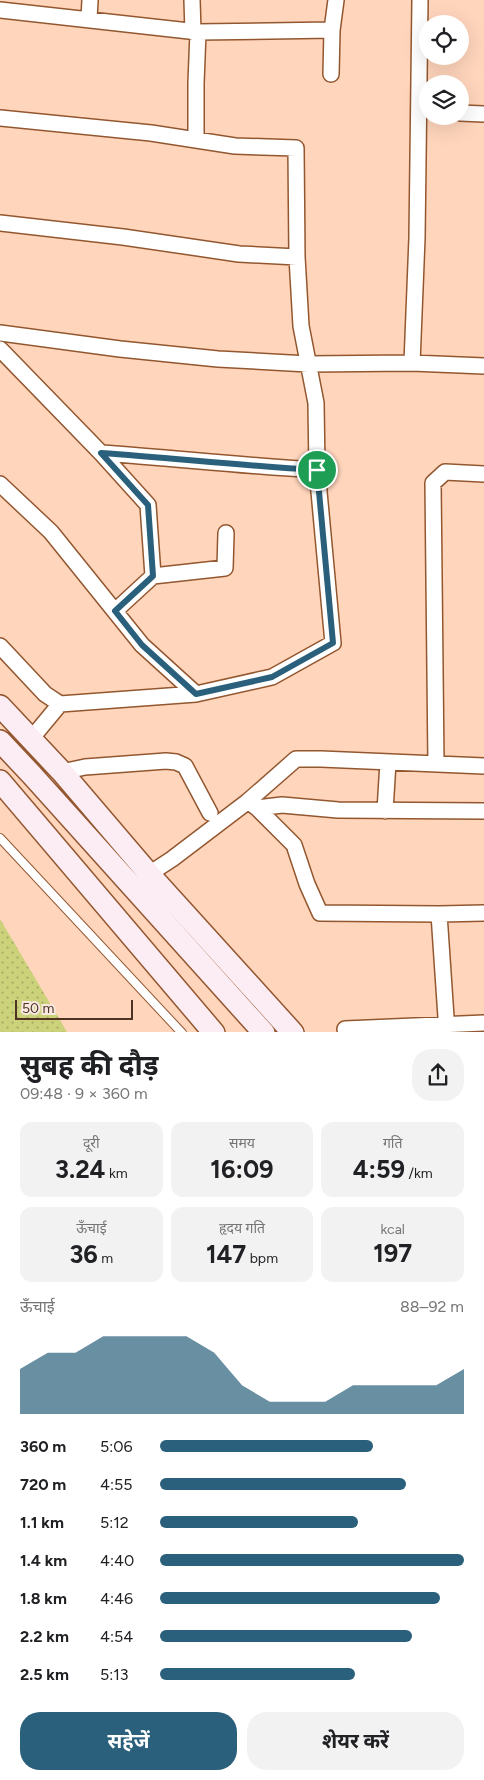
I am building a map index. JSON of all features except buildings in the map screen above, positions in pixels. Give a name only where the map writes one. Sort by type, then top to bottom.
[{"type":"main road","points":[[0,706],[62,772],[140,880],[264,1032]]},
{"type":"main road","points":[[0,776],[31,739]]},
{"type":"main road","points":[[0,741],[293,1032]]},
{"type":"main road","points":[[0,781],[214,1032]]},
{"type":"street","points":[[89,19],[90,0]]},
{"type":"street","points":[[192,0],[196,32],[196,140]]},
{"type":"street","points":[[331,74],[332,30],[336,0]]},
{"type":"street","points":[[420,0],[421,75]]},
{"type":"street","points":[[0,10],[196,32],[332,30]]},
{"type":"street","points":[[469,113],[484,114]]},
{"type":"street","points":[[0,118],[151,133],[235,146],[296,148],[297,257],[301,326],[316,404],[317,470],[333,643],[272,677],[196,694],[60,704],[45,694],[0,646]]},
{"type":"street","points":[[412,363],[421,125]]},
{"type":"street","points":[[0,223],[123,237],[239,254],[297,257]]},
{"type":"street","points":[[0,333],[218,359],[308,364],[412,363],[484,366]]},
{"type":"street","points":[[0,349],[101,453],[148,505],[153,576]]},
{"type":"street","points":[[101,453],[317,470]]},
{"type":"street","points":[[436,764],[433,483],[446,472],[484,474]]},
{"type":"street","points":[[0,484],[51,532],[142,645],[196,694]]},
{"type":"street","points":[[115,611],[153,576],[225,568],[226,533]]},
{"type":"street","points":[[31,739],[60,704]]},
{"type":"street","points":[[140,880],[252,805],[296,760],[321,759],[484,766]]},
{"type":"street","points":[[62,772],[85,767],[166,761],[176,762],[185,766],[210,813]]},
{"type":"street","points":[[385,811],[388,762]]},
{"type":"street","points":[[252,805],[282,805],[338,810],[484,811]]},
{"type":"street","points":[[252,805],[294,844],[307,884],[320,912],[484,913]]},
{"type":"street","points":[[439,914],[446,1028]]},
{"type":"street","points":[[345,1029],[446,1028],[484,1024]]},
{"type":"lane","points":[[0,838],[182,1032]]},
{"type":"green space","points":[[0,919],[67,1032],[0,1032]]},
{"type":"route","points":[[101,453],[317,470],[333,643],[272,677],[196,694],[142,645],[115,611],[153,576],[148,505],[101,453]]}]
